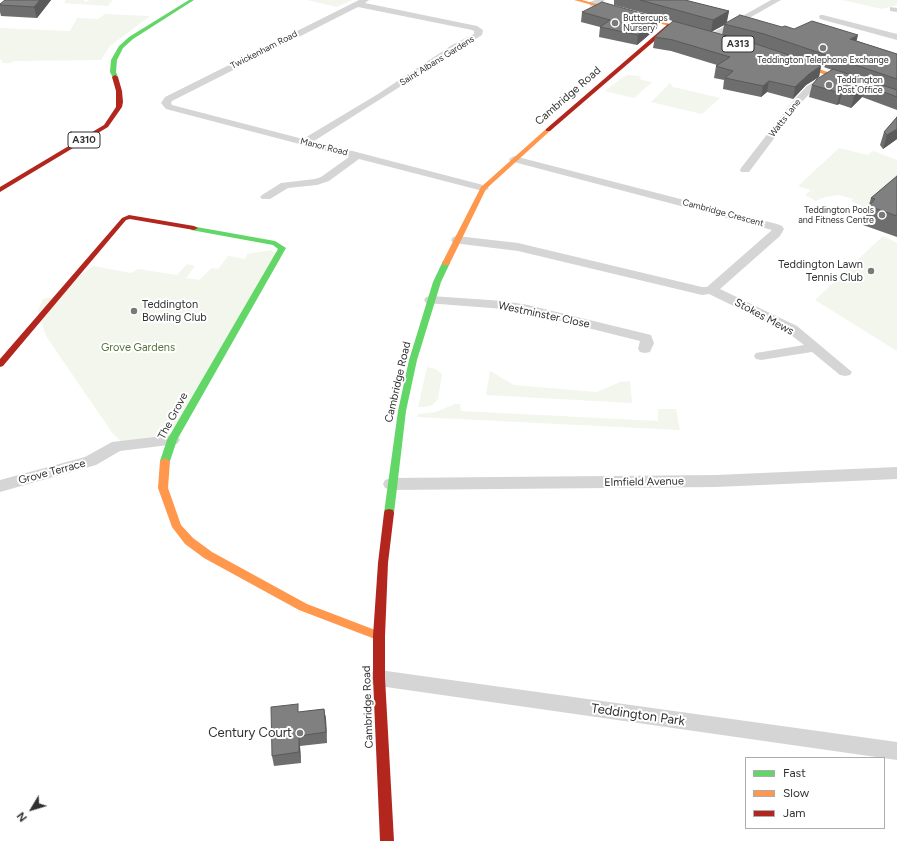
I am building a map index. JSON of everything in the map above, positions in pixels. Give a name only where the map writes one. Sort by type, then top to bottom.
[{"type":"street","name":"A310","points":[[0,190],[106,126],[120,102],[119,91],[113,72],[114,60],[121,47],[132,38],[192,0]]},
{"type":"street","name":"A313","points":[[576,0],[597,2],[726,41]]},
{"type":"street","points":[[711,36],[777,0]]},
{"type":"street","name":"Twickenham Road","points":[[166,103],[168,99],[361,2]]},
{"type":"street","name":"Saint Albans Gardens","points":[[304,142],[381,96],[455,47],[478,35],[479,30],[474,28],[361,2]]},
{"type":"street","points":[[823,17],[897,37]]},
{"type":"street","name":"Cambridge Road","points":[[387,841],[379,678],[379,636],[383,563],[402,411],[413,360],[437,282],[483,188],[514,159],[670,25]]},
{"type":"street","points":[[782,58],[832,74],[897,98]]},
{"type":"street","name":"Watts Lane","points":[[745,170],[796,102],[810,88],[832,74]]},
{"type":"street","name":"Manor Road","points":[[166,103],[169,107],[483,188]]},
{"type":"street","points":[[266,197],[285,185],[317,182],[325,179],[357,155]]},
{"type":"street","name":"Cambridge Crescent","points":[[514,159],[773,226],[778,229],[776,233],[711,290]]},
{"type":"street","name":"The Grove","points":[[0,364],[124,219],[129,217],[248,238],[275,243],[282,248],[172,440],[164,464],[163,488],[177,527],[189,541],[208,555],[303,607],[379,636]]},
{"type":"street","points":[[457,240],[518,246],[702,291],[711,290]]},
{"type":"street","name":"Stokes Mews","points":[[711,290],[792,330],[845,372]]},
{"type":"street","name":"Westminster Close","points":[[431,300],[504,305],[528,309],[646,338],[647,343],[644,349]]},
{"type":"street","name":"Stokes Mews","points":[[761,356],[814,348]]},
{"type":"street","name":"Grove Terrace","points":[[0,486],[90,461],[117,446],[172,440]]},
{"type":"street","name":"Elmfield Avenue","points":[[392,484],[716,481],[897,473]]},
{"type":"street","name":"Teddington Park","points":[[379,678],[897,751]]},
{"type":"green space","points":[[66,0],[84,0],[85,2],[90,0],[113,0],[108,6],[64,3]]},
{"type":"green space","points":[[307,0],[353,0],[337,7]]},
{"type":"green space","points":[[842,0],[897,0],[897,5],[882,9]]},
{"type":"green space","points":[[105,14],[150,16],[110,46],[101,60],[13,61],[11,63],[2,63],[2,60],[0,60],[0,28],[70,31],[77,18],[98,19]]},
{"type":"green space","points":[[628,75],[641,76],[639,78],[642,80],[652,82],[634,98],[605,91],[623,77]]},
{"type":"green space","points":[[670,83],[673,87],[720,98],[702,114],[651,102]]},
{"type":"green space","points":[[839,148],[868,155],[873,151],[897,160],[897,189],[872,211],[851,201],[854,199],[838,195],[825,197],[816,201],[805,195],[811,190],[798,186]]},
{"type":"green space","name":"Teddington Lawn Tennis Club","points":[[883,236],[897,243],[897,351],[815,300]]},
{"type":"green space","name":"Grove Gardens","points":[[271,250],[281,258],[173,429],[162,436],[130,443],[119,442],[120,440],[113,434],[46,336],[38,310],[43,299],[52,297],[93,266],[131,273],[138,269],[177,275],[187,264],[195,266],[186,278],[199,280],[212,268],[218,269],[228,256],[245,259],[247,254]]},
{"type":"green space","points":[[427,367],[436,369],[442,374],[438,399],[433,405],[418,407]]},
{"type":"green space","points":[[490,371],[514,385],[597,392],[620,382],[630,381],[632,403],[486,395]]},
{"type":"green space","points":[[455,404],[460,404],[461,411],[658,421],[658,409],[676,409],[680,430],[417,417],[418,414],[436,412]]},
{"type":"building","points":[[5,0],[40,0],[34,7],[0,5]]},
{"type":"building","points":[[640,0],[685,0],[729,11],[713,20]]},
{"type":"building","points":[[602,2],[658,18],[638,35],[600,27],[610,20],[582,12]]},
{"type":"building","points":[[740,15],[794,29],[812,21],[858,35],[850,39],[897,54],[897,79],[764,34],[724,24]]},
{"type":"building","points":[[673,21],[753,43],[821,66],[809,74],[795,87],[769,81],[763,86],[725,78],[733,71],[716,66],[730,57],[673,40],[655,37]]},
{"type":"building","points":[[833,69],[897,90],[897,97],[866,85],[854,96],[812,85],[817,79]]},
{"type":"building","points":[[897,117],[897,129],[887,135],[884,132]]},
{"type":"building","points":[[897,176],[897,216],[869,206],[875,199],[871,198]]},
{"type":"building","name":"Century Court","points":[[298,704],[298,712],[324,709],[326,732],[299,736],[299,752],[272,756],[271,707]]},
{"type":"traffic: fast","points":[[115,77],[113,72],[114,60],[121,47],[131,38],[192,0]]},
{"type":"traffic: fast","points":[[165,461],[172,440],[282,248],[275,243],[194,228]]},
{"type":"traffic: fast","points":[[389,513],[402,411],[413,360],[437,282],[446,263]]},
{"type":"traffic: slow","points":[[576,0],[697,32]]},
{"type":"traffic: slow","points":[[791,61],[897,98]]},
{"type":"traffic: slow","points":[[446,263],[483,188],[548,130]]},
{"type":"traffic: slow","points":[[165,461],[163,488],[177,527],[189,541],[208,555],[303,607],[379,636]]},
{"type":"traffic: jam","points":[[548,130],[670,25]]},
{"type":"traffic: jam","points":[[0,190],[106,126],[119,107],[120,102],[115,77]]},
{"type":"traffic: jam","points":[[0,364],[124,219],[129,217],[194,228]]},
{"type":"traffic: jam","points":[[387,841],[379,678],[379,636],[383,563],[389,513]]},
{"type":"place","name":"Buttercups Nursery","points":[[615,23]]},
{"type":"place","name":"Teddington Telephone Exchange","points":[[823,48]]},
{"type":"place","name":"Teddington Post Office","points":[[829,85]]},
{"type":"place","name":"Teddington Pools and Fitness Centre","points":[[882,215]]},
{"type":"place","name":"Teddington Lawn Tennis Club","points":[[871,271]]},
{"type":"place","name":"Teddington Bowling Club","points":[[134,311]]},
{"type":"place","name":"Century Court","points":[[300,733]]}]
